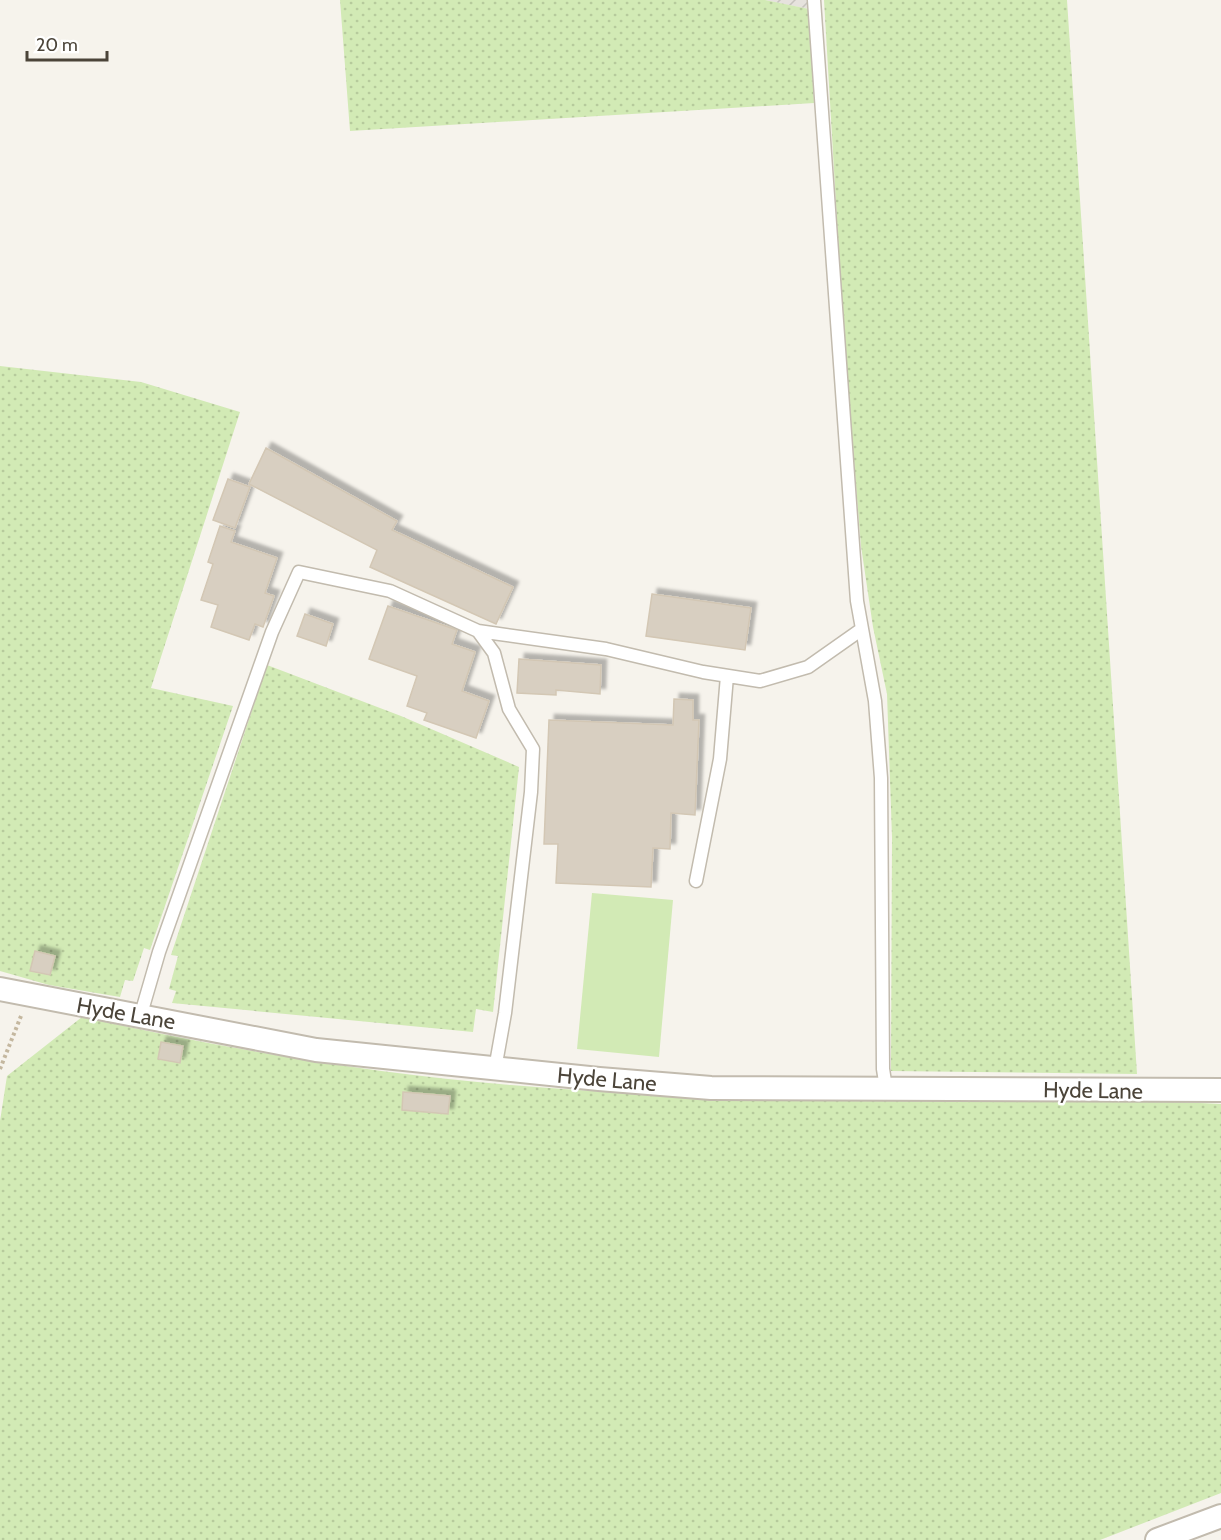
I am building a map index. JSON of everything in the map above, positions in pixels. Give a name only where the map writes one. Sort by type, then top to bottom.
[{"type":"street","name":"Hyde Lane","points":[[0,989],[141,1014],[316,1050],[711,1088],[1221,1090]]},
{"type":"street","points":[[1157,1540],[1221,1516]]},
{"type":"lane","points":[[814,0],[857,602],[875,701],[881,778],[883,1069],[886,1088]]},
{"type":"lane","points":[[141,1014],[159,952],[268,643],[298,572],[390,591],[478,631],[606,649],[727,676],[760,681],[808,667],[862,629]]},
{"type":"lane","points":[[478,631],[494,653],[509,709],[533,750],[531,792],[508,990],[495,1069]]},
{"type":"lane","points":[[696,881],[720,759],[727,676]]},
{"type":"path","points":[[0,1070],[30,996]]},
{"type":"shaded area","points":[[765,0],[809,0],[809,9],[783,4]]},
{"type":"green space","points":[[340,0],[765,0],[809,9],[814,103],[350,131]]},
{"type":"green space","points":[[824,0],[1067,0],[1137,1074],[891,1071],[892,837],[887,694],[873,627],[861,546],[844,340]]},
{"type":"green space","points":[[0,366],[141,382],[240,412],[151,688],[233,706],[150,950],[144,948],[133,981],[125,980],[120,997],[49,985],[0,971]]},
{"type":"green space","points":[[267,665],[401,716],[519,767],[493,1012],[476,1009],[473,1032],[172,1003],[176,991],[169,989],[178,956],[171,955]]},
{"type":"green space","points":[[592,893],[673,900],[659,1057],[577,1049]]},
{"type":"green space","points":[[82,1017],[295,1058],[403,1074],[511,1085],[753,1098],[1158,1101],[1221,1104],[1221,1493],[1100,1540],[0,1540],[0,1121],[7,1076]]},
{"type":"building","points":[[266,448],[397,521],[392,530],[513,587],[496,624],[370,567],[377,550],[249,484]]},
{"type":"building","points":[[228,479],[250,487],[235,528],[213,520]]},
{"type":"building","points":[[220,526],[235,531],[231,542],[277,558],[265,593],[274,596],[263,627],[255,624],[249,640],[211,627],[218,605],[201,600],[213,564],[208,562]]},
{"type":"building","points":[[652,594],[751,608],[745,650],[646,636]]},
{"type":"building","points":[[388,606],[457,630],[452,644],[475,652],[462,691],[489,701],[476,738],[424,720],[427,713],[407,706],[417,676],[369,659]]},
{"type":"building","points":[[305,614],[333,624],[326,646],[297,636]]},
{"type":"building","points":[[519,659],[601,665],[600,694],[556,690],[556,695],[517,693]]},
{"type":"building","points":[[674,699],[693,700],[693,720],[699,720],[695,815],[671,813],[670,849],[653,848],[651,887],[556,883],[558,844],[544,844],[549,720],[673,725]]},
{"type":"building","points":[[35,951],[55,956],[50,975],[30,971]]},
{"type":"building","points":[[161,1042],[183,1046],[180,1063],[158,1059]]},
{"type":"building","points":[[403,1092],[450,1096],[448,1114],[402,1110]]}]
